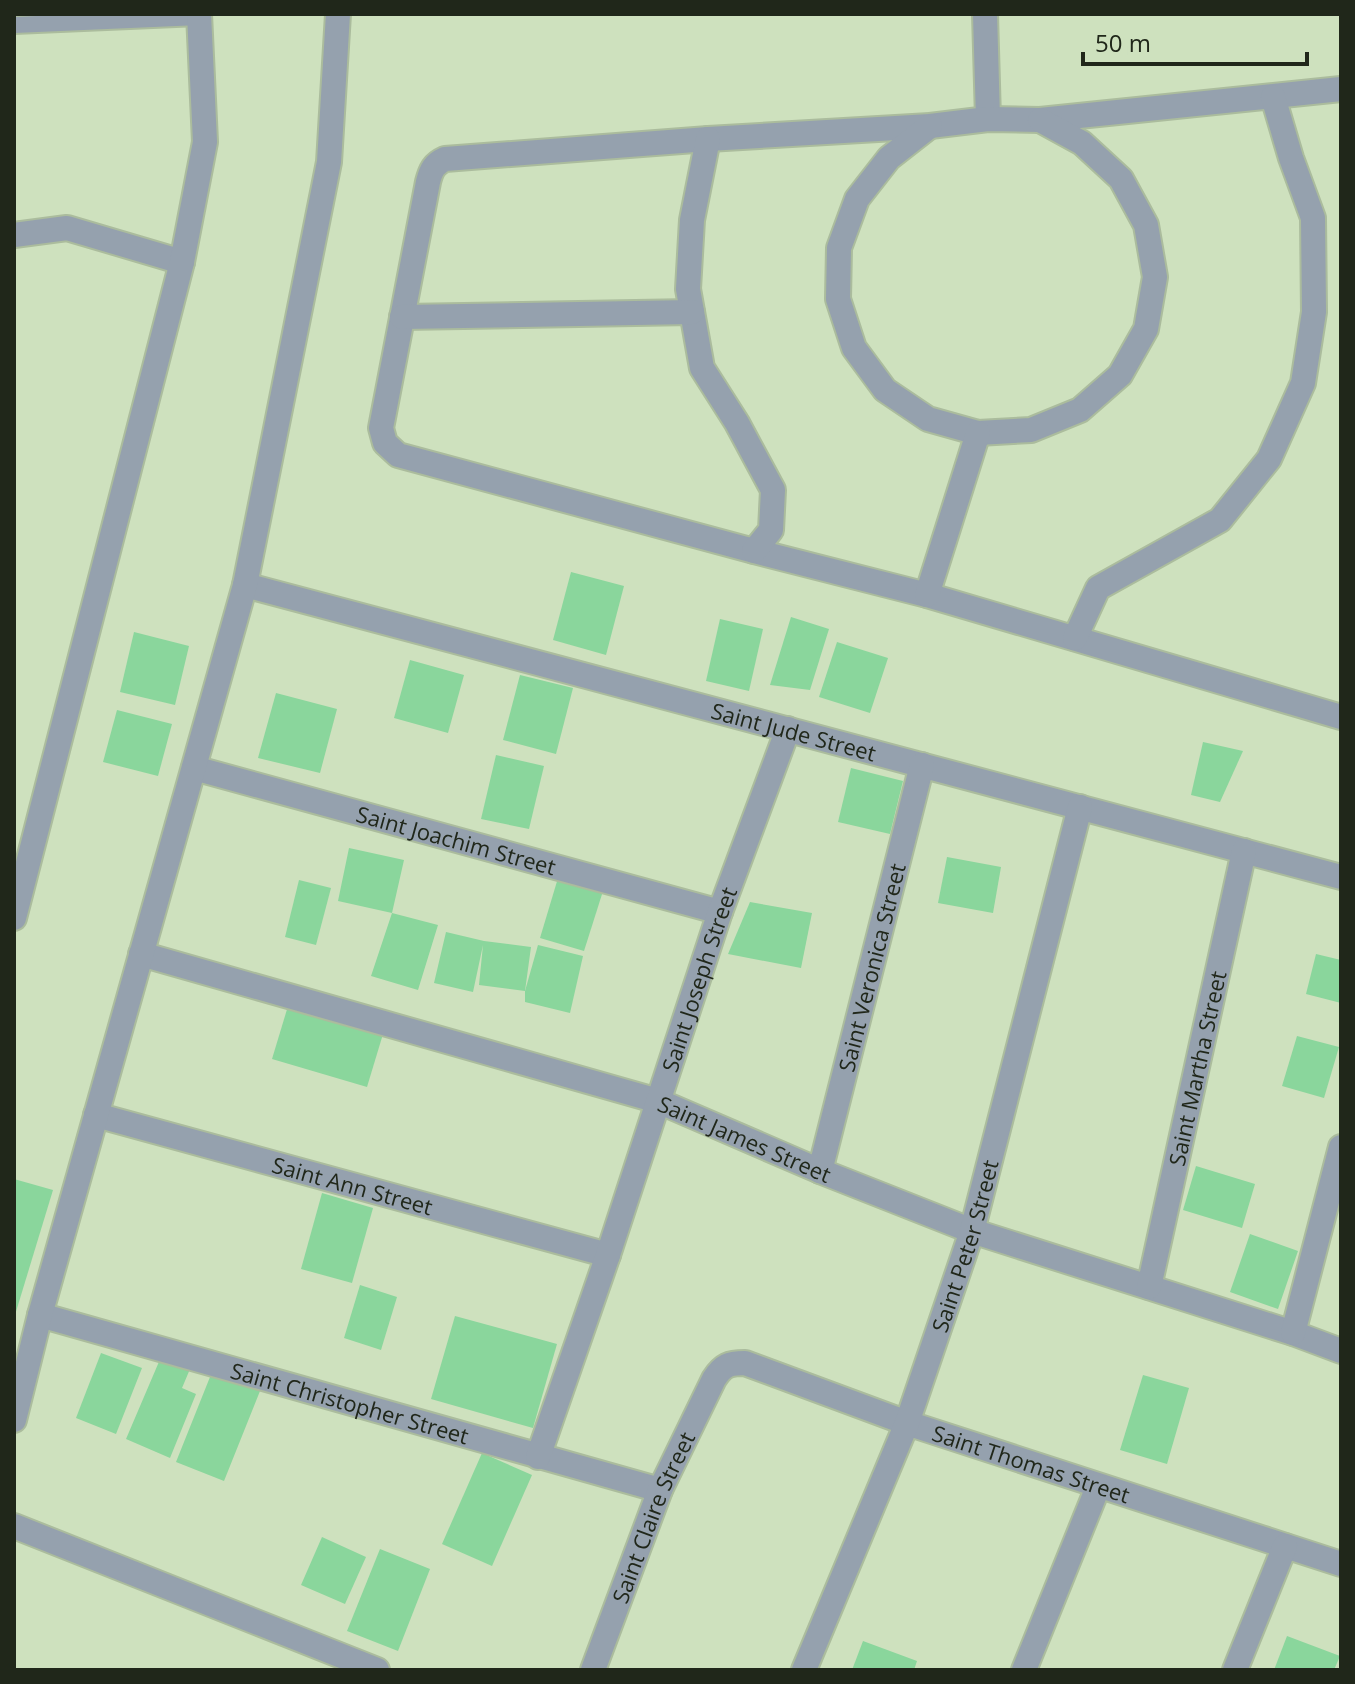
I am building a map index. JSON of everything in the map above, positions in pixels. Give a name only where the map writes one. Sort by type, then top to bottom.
[{"type":"street","points":[[14,1420],[40,1315],[245,585],[329,162],[338,14]]},
{"type":"street","points":[[985,14],[988,119]]},
{"type":"street","points":[[14,918],[182,262],[205,142],[199,15]]},
{"type":"street","points":[[1341,89],[1040,120],[988,119],[930,126],[445,159],[436,163],[428,182],[381,428],[385,443],[398,455],[927,595],[1341,717]]},
{"type":"street","points":[[1075,638],[1098,588],[1220,520],[1269,459],[1303,383],[1314,312],[1313,218],[1273,97]]},
{"type":"street","points":[[930,126],[889,158],[857,199],[839,248],[838,299],[854,348],[885,390],[928,419],[978,433],[1031,430],[1080,410],[1120,375],[1146,329],[1155,277],[1146,225],[1121,179],[1082,143],[1040,120]]},
{"type":"street","points":[[708,139],[692,220],[688,289],[702,368],[737,423],[773,490],[771,530],[754,551]]},
{"type":"street","points":[[14,235],[67,228],[182,262]]},
{"type":"street","points":[[402,317],[692,312]]},
{"type":"street","points":[[927,595],[978,433]]},
{"type":"street","name":"Saint Jude Street","points":[[245,585],[1341,877]]},
{"type":"street","name":"Saint Joseph Street","points":[[538,1457],[608,1255],[720,912],[788,729]]},
{"type":"street","name":"Saint Veronica Street","points":[[820,1171],[922,765]]},
{"type":"street","name":"Saint Joachim Street","points":[[194,768],[720,912]]},
{"type":"street","name":"Saint Peter Street","points":[[804,1670],[907,1423],[972,1231],[1080,807]]},
{"type":"street","name":"Saint Martha Street","points":[[1149,1287],[1244,851]]},
{"type":"street","name":"Saint James Street","points":[[141,954],[658,1101],[820,1171],[972,1231],[1341,1351]]},
{"type":"street","name":"Saint Ann Street","points":[[96,1115],[608,1255]]},
{"type":"street","points":[[1293,1333],[1341,1147]]},
{"type":"street","name":"Saint Christopher Street","points":[[40,1315],[660,1490]]},
{"type":"street","name":"Saint Thomas Street","points":[[722,1367],[745,1363],[907,1423],[1341,1564]]},
{"type":"street","name":"Saint Claire Street","points":[[593,1670],[660,1490],[722,1367]]},
{"type":"street","points":[[1024,1670],[1098,1487]]},
{"type":"street","points":[[14,1526],[377,1670]]},
{"type":"street","points":[[1235,1670],[1285,1546]]},
{"type":"lane","points":[[14,25],[199,15]]},
{"type":"building","points":[[571,572],[624,586],[606,655],[553,640]]},
{"type":"building","points":[[791,617],[829,629],[810,690],[770,685]]},
{"type":"building","points":[[720,619],[763,629],[749,691],[706,681]]},
{"type":"building","points":[[134,632],[189,646],[175,705],[120,692]]},
{"type":"building","points":[[837,642],[888,658],[870,713],[819,697]]},
{"type":"building","points":[[410,660],[464,675],[448,733],[394,718]]},
{"type":"building","points":[[520,675],[573,688],[556,754],[503,740]]},
{"type":"building","points":[[276,693],[337,709],[320,773],[258,758]]},
{"type":"building","points":[[117,710],[172,724],[158,776],[103,762]]},
{"type":"building","points":[[1203,742],[1243,751],[1220,802],[1191,795]]},
{"type":"building","points":[[496,755],[544,766],[529,829],[481,819]]},
{"type":"building","points":[[851,768],[903,781],[890,834],[838,822]]},
{"type":"building","points":[[349,848],[404,860],[392,913],[338,901]]},
{"type":"building","points":[[947,857],[1001,867],[993,913],[938,903]]},
{"type":"building","points":[[558,878],[603,891],[584,951],[540,938]]},
{"type":"building","points":[[299,880],[331,888],[316,945],[285,937]]},
{"type":"building","points":[[750,902],[812,913],[801,968],[728,954]]},
{"type":"building","points":[[392,913],[438,925],[418,990],[371,976]]},
{"type":"building","points":[[446,932],[531,947],[525,991],[479,985],[483,945],[473,992],[434,983]]},
{"type":"building","points":[[538,945],[583,956],[570,1013],[525,1002],[525,991]]},
{"type":"building","points":[[1316,954],[1341,960],[1341,1003],[1306,994]]},
{"type":"building","points":[[288,1006],[383,1034],[367,1087],[272,1059]]},
{"type":"building","points":[[1297,1036],[1339,1047],[1324,1098],[1282,1086]]},
{"type":"building","points":[[1196,1166],[1255,1184],[1242,1228],[1183,1210]]},
{"type":"building","points":[[14,1179],[53,1190],[15,1315],[14,1315]]},
{"type":"building","points":[[322,1193],[373,1208],[352,1283],[301,1269]]},
{"type":"building","points":[[1250,1234],[1298,1251],[1278,1309],[1230,1292]]},
{"type":"building","points":[[360,1285],[397,1297],[381,1350],[344,1338]]},
{"type":"building","points":[[455,1316],[557,1344],[533,1428],[431,1399]]},
{"type":"building","points":[[101,1353],[142,1368],[116,1434],[76,1418]]},
{"type":"building","points":[[161,1357],[190,1369],[182,1388],[196,1394],[170,1458],[126,1439]]},
{"type":"building","points":[[212,1372],[260,1391],[224,1481],[176,1462]]},
{"type":"building","points":[[1143,1375],[1189,1388],[1167,1464],[1120,1450]]},
{"type":"building","points":[[482,1453],[532,1475],[492,1566],[442,1544]]},
{"type":"building","points":[[322,1537],[366,1557],[345,1604],[301,1585]]},
{"type":"building","points":[[380,1549],[430,1569],[398,1651],[347,1631]]},
{"type":"building","points":[[1287,1636],[1340,1656],[1334,1670],[1274,1670]]},
{"type":"building","points":[[863,1641],[917,1661],[914,1670],[852,1670]]}]
